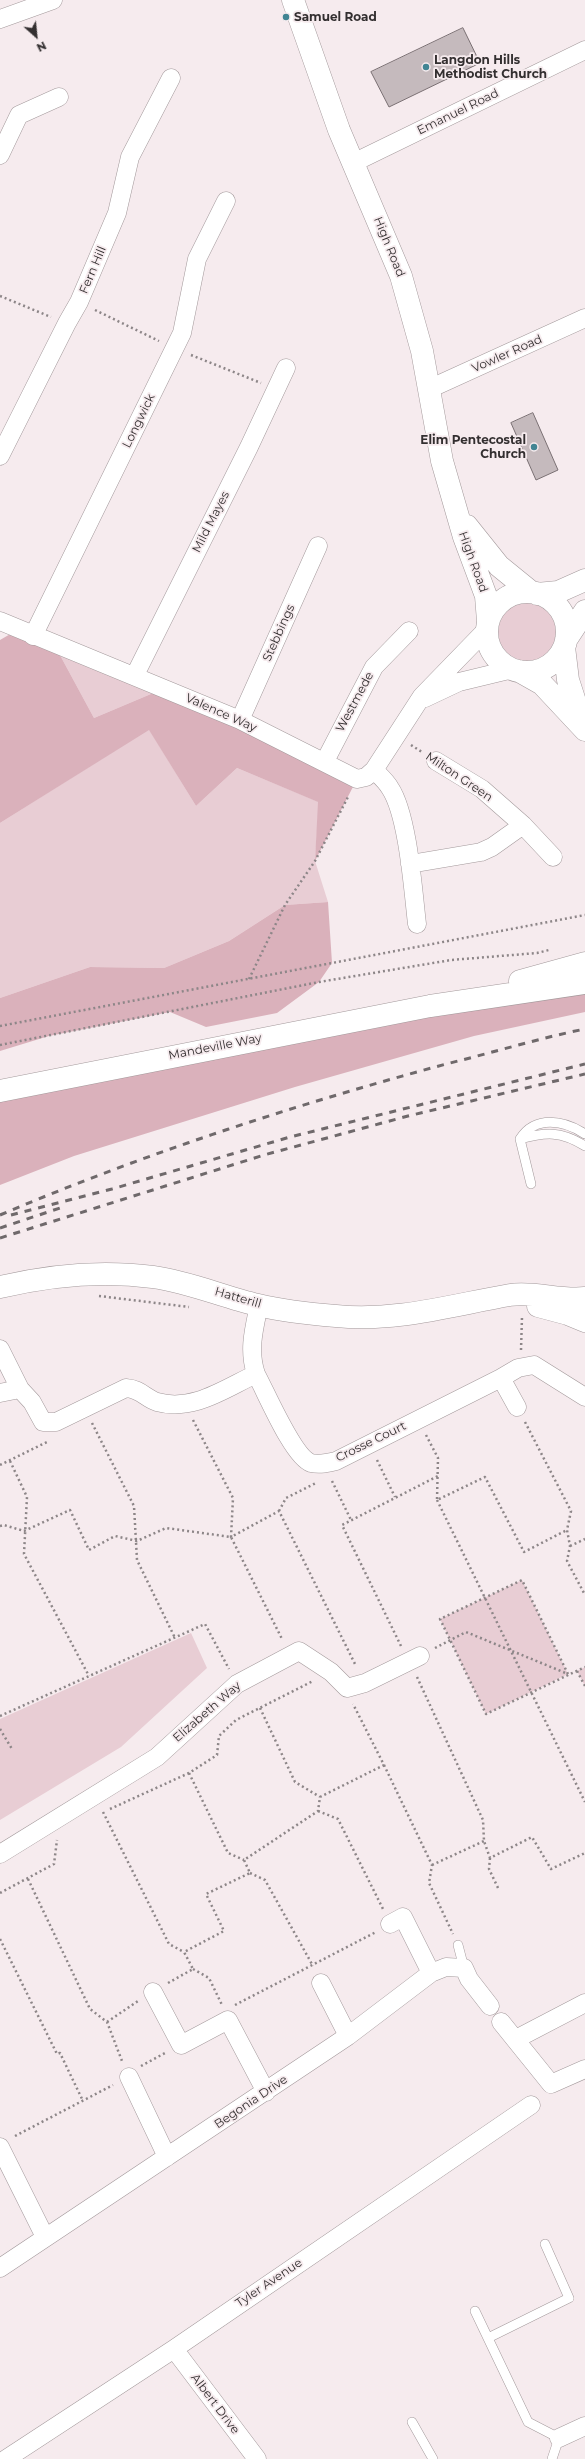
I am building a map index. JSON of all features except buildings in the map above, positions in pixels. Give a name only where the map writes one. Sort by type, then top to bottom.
[{"type":"street","points":[[0,19],[33,4],[53,0]]},
{"type":"street","name":"High Road","points":[[293,0],[319,75],[353,163],[401,276],[419,340],[440,449],[454,504],[464,538],[486,596],[488,625]]},
{"type":"street","name":"Emanuel Road","points":[[353,163],[585,50]]},
{"type":"street","name":"Fern Hill","points":[[0,456],[79,302],[117,213],[130,157],[171,78]]},
{"type":"street","points":[[0,155],[19,115],[59,97]]},
{"type":"street","name":"Longwick","points":[[34,636],[182,333],[197,259],[226,201]]},
{"type":"street","name":"Vowler Road","points":[[428,389],[585,318]]},
{"type":"street","name":"Mild Mayes","points":[[135,675],[286,368]]},
{"type":"street","name":"High Road","points":[[454,504],[463,521],[487,553],[508,575],[534,593]]},
{"type":"street","name":"Stebbings","points":[[240,720],[318,546]]},
{"type":"street","points":[[585,580],[558,592],[517,593],[506,598],[493,610],[488,625],[488,642],[495,656],[516,670],[542,684],[585,728]]},
{"type":"street","points":[[534,593],[551,600],[559,608],[566,625],[565,643],[570,690],[585,728]]},
{"type":"street","points":[[410,712],[422,701],[446,688],[469,679],[516,670],[534,672],[547,666],[558,658],[565,643],[585,611]]},
{"type":"street","name":"Valence Way","points":[[0,621],[34,636],[135,675],[240,720],[324,761],[357,779]]},
{"type":"street","points":[[357,779],[366,777],[374,770],[410,712],[431,686],[488,625]]},
{"type":"street","name":"Westmede","points":[[324,761],[374,667],[409,631]]},
{"type":"street","name":"Milton Green","points":[[436,762],[482,789],[523,826],[553,857]]},
{"type":"street","points":[[374,770],[391,789],[396,799],[410,864],[417,924]]},
{"type":"street","points":[[410,864],[481,852],[492,847],[523,826]]},
{"type":"street","name":"Mandeville Way","points":[[430,1006],[585,963]]},
{"type":"street","name":"Mandeville Way","points":[[0,1091],[430,1006],[585,983]]},
{"type":"street","name":"Hatterill","points":[[0,1287],[42,1277],[84,1274],[153,1277],[194,1285],[259,1305],[337,1316],[366,1317],[410,1315],[521,1294],[557,1298],[585,1298]]},
{"type":"street","name":"Hatterill","points":[[477,1303],[533,1305],[568,1314],[585,1321]]},
{"type":"street","name":"Crosse Court","points":[[259,1305],[251,1342],[251,1361],[256,1374],[297,1452],[311,1463],[327,1470],[369,1444],[518,1368],[534,1365],[585,1397]]},
{"type":"street","points":[[0,1349],[20,1389],[32,1402],[44,1422],[56,1422],[126,1388],[137,1389],[155,1401],[175,1406],[191,1404],[256,1374]]},
{"type":"street","points":[[501,1378],[517,1407]]},
{"type":"street","points":[[0,1393],[20,1389]]},
{"type":"street","name":"Elizabeth Way","points":[[0,1854],[157,1757],[237,1684],[300,1651],[331,1672],[347,1688]]},
{"type":"street","points":[[347,1688],[365,1683],[414,1659]]},
{"type":"street","points":[[390,1924],[403,1917],[432,1973]]},
{"type":"street","name":"Begonia Drive","points":[[0,2268],[266,2092],[348,2036],[432,1973],[446,1967],[464,1968]]},
{"type":"street","points":[[464,1968],[469,1979],[490,2006]]},
{"type":"street","points":[[321,1983],[348,2036]]},
{"type":"street","points":[[153,1992],[181,2045],[228,2020],[266,2092]]},
{"type":"street","points":[[516,2039],[585,2003]]},
{"type":"street","points":[[501,2022],[551,2084],[585,2069]]},
{"type":"street","points":[[128,2075],[167,2157]]},
{"type":"street","name":"Tyler Avenue","points":[[6,2459],[174,2348],[531,2105]]},
{"type":"street","points":[[7,2142],[45,2237]]},
{"type":"street","name":"Albert Drive","points":[[174,2348],[257,2459]]},
{"type":"street","points":[[559,2438],[585,2426]]},
{"type":"lane","points":[[520,1139],[530,1128],[542,1122],[567,1124],[585,1134]]},
{"type":"lane","points":[[520,1139],[547,1133],[573,1139],[585,1146]]},
{"type":"lane","points":[[520,1139],[531,1184]]},
{"type":"lane","points":[[458,1945],[464,1968]]},
{"type":"lane","points":[[488,2338],[569,2298],[545,2244]]},
{"type":"lane","points":[[475,2311],[528,2422],[559,2438],[552,2459]]},
{"type":"lane","points":[[412,2422],[433,2459]]},
{"type":"path","points":[[0,296],[67,323]]},
{"type":"path","points":[[79,302],[175,348],[276,389]]},
{"type":"path","name":"Milton Green","points":[[396,734],[436,762]]},
{"type":"path","points":[[249,979],[285,905],[315,861],[357,779]]},
{"type":"path","points":[[0,1026],[585,915]]},
{"type":"path","points":[[0,1046],[319,982],[451,960],[537,953],[550,950]]},
{"type":"path","points":[[518,1368],[522,1310]]},
{"type":"path","points":[[191,1404],[233,1498],[231,1537],[290,1656]]},
{"type":"path","points":[[517,1407],[571,1511],[567,1530],[570,1546],[567,1561],[585,1595]]},
{"type":"path","points":[[418,1419],[438,1458],[437,1500],[585,1802]]},
{"type":"path","points":[[84,1424],[91,1421],[134,1506],[137,1560],[175,1638]]},
{"type":"path","points":[[0,1465],[50,1441]]},
{"type":"path","points":[[369,1444],[395,1497]]},
{"type":"path","points":[[10,1460],[27,1497],[24,1531],[24,1554],[89,1676]]},
{"type":"path","points":[[0,1526],[4,1525],[24,1531],[70,1510],[89,1550],[115,1536],[137,1541],[166,1528],[231,1537],[279,1512],[286,1498],[327,1470],[351,1520]]},
{"type":"path","points":[[438,1476],[342,1524],[414,1659],[483,1820],[484,1841],[490,1858],[489,1870],[499,1890]]},
{"type":"path","points":[[437,1500],[485,1477],[524,1552],[567,1530]]},
{"type":"path","points":[[279,1512],[365,1683]]},
{"type":"path","points":[[570,1546],[585,1539]]},
{"type":"path","points":[[568,1674],[522,1580],[440,1619],[486,1714],[585,1667]]},
{"type":"path","points":[[0,1712],[1,1716],[205,1624],[237,1684]]},
{"type":"path","points":[[414,1659],[466,1632],[511,1649],[568,1674]]},
{"type":"path","points":[[577,1671],[585,1686]]},
{"type":"path","points":[[96,1816],[188,1773],[217,1755],[219,1736],[236,1720],[331,1672]]},
{"type":"path","points":[[347,1688],[356,1713],[384,1765],[432,1865],[429,1884],[458,1945]]},
{"type":"path","points":[[260,1708],[295,1782],[320,1797]]},
{"type":"path","points":[[0,1729],[12,1749]]},
{"type":"path","points":[[320,1797],[384,1765]]},
{"type":"path","points":[[188,1773],[228,1853],[244,1860],[250,1874],[265,1880],[313,1965],[321,1983]]},
{"type":"path","points":[[318,1811],[320,1797]]},
{"type":"path","points":[[244,1860],[283,1832],[318,1811]]},
{"type":"path","points":[[228,2020],[235,2004],[390,1924],[338,1819],[318,1811]]},
{"type":"path","points":[[103,1812],[169,1944],[184,1952],[193,1969],[209,1978],[228,2020]]},
{"type":"path","points":[[0,1893],[54,1864],[57,1840],[64,1836]]},
{"type":"path","points":[[490,1858],[532,1837],[551,1869],[585,1853]]},
{"type":"path","points":[[432,1865],[484,1841]]},
{"type":"path","points":[[184,1952],[224,1931],[206,1894],[250,1874]]},
{"type":"path","points":[[28,1879],[90,2009],[107,2022],[128,2075]]},
{"type":"path","points":[[0,1939],[57,2054],[60,2053],[83,2101]]},
{"type":"path","points":[[107,2022],[153,1992],[193,1969]]},
{"type":"path","points":[[7,2142],[181,2045]]},
{"type":"shaded area","points":[[527,603],[538,605],[551,616],[554,621],[556,632],[554,643],[543,656],[538,659],[527,661],[516,659],[503,648],[500,643],[498,632],[500,621],[511,608],[516,605]]},
{"type":"shaded area","points":[[19,629],[54,644],[94,718],[158,691],[357,779],[315,861],[318,802],[237,768],[196,806],[149,730],[0,823],[0,640]]},
{"type":"shaded area","points":[[54,644],[158,691],[94,718]]},
{"type":"shaded area","points":[[149,729],[196,806],[237,768],[319,802],[315,861],[328,902],[285,905],[229,941],[164,968],[90,967],[0,998],[0,823]]},
{"type":"shaded area","points":[[328,902],[332,963],[319,982],[277,1013],[206,1027],[170,1012],[49,1036],[0,1051],[0,998],[90,967],[164,968],[229,941],[285,905]]},
{"type":"shaded area","points":[[585,983],[585,1012],[474,1036],[295,1087],[74,1156],[0,1185],[0,1091]]},
{"type":"shaded area","points":[[522,1580],[568,1674],[486,1714],[440,1619]]},
{"type":"shaded area","points":[[191,1633],[207,1668],[121,1747],[0,1820],[0,1719]]},
{"type":"shaded area","points":[[585,1667],[585,1686],[577,1671]]},
{"type":"railway","points":[[0,1215],[110,1171],[222,1131],[336,1095],[450,1063],[585,1029]]},
{"type":"railway","points":[[11,1215],[112,1189],[290,1137],[585,1064]]},
{"type":"railway","points":[[0,1238],[264,1155],[408,1116],[585,1074]]},
{"type":"railway","points":[[0,1228],[60,1208]]},
{"type":"place","name":"Samuel Road","points":[[286,17]]},
{"type":"place","name":"Langdon Hills Methodist Church","points":[[426,67]]},
{"type":"place","name":"Elim Pentecostal Church","points":[[534,447]]}]
